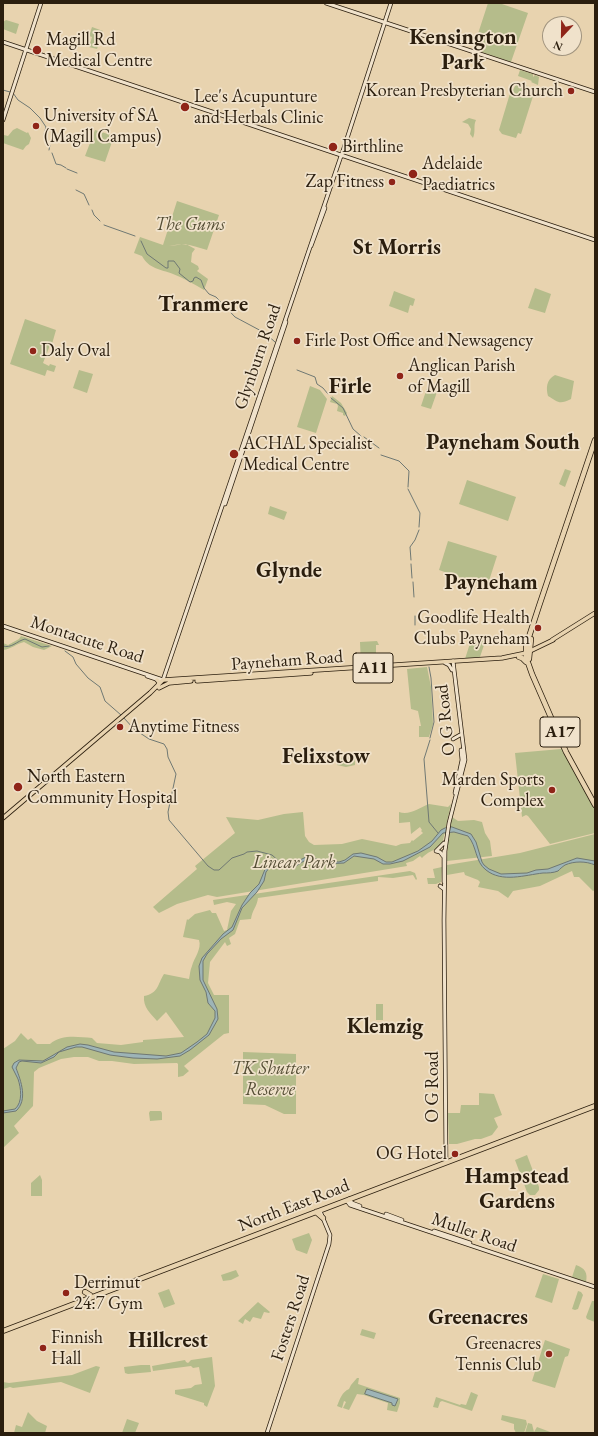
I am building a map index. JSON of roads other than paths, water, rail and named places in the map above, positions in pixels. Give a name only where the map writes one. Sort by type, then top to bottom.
[{"type":"highway","name":"A17","points":[[543,694],[528,665],[529,652],[595,440]]},
{"type":"highway","name":"A17","points":[[585,473],[595,446]]},
{"type":"highway","name":"A17","points":[[529,652],[543,694],[561,738],[595,805]]},
{"type":"highway","points":[[519,656],[529,652]]},
{"type":"highway","points":[[519,656],[523,658],[528,665]]},
{"type":"highway","name":"A17","points":[[576,768],[595,800]]},
{"type":"highway","name":"North East Road","points":[[4,1329],[299,1217],[341,1203],[595,1105]]},
{"type":"highway","name":"North East Road","points":[[320,1210],[348,1200]]},
{"type":"highway","points":[[320,1210],[323,1218]]},
{"type":"highway","name":"North East Road","points":[[75,1302],[90,1295],[127,1283]]},
{"type":"highway","points":[[85,1292],[90,1295]]},
{"type":"main road","points":[[3,120],[41,3]]},
{"type":"main road","points":[[326,3],[595,92]]},
{"type":"main road","name":"Glynburn Road","points":[[166,674],[260,398],[391,3]]},
{"type":"main road","points":[[3,42],[595,240]]},
{"type":"main road","points":[[3,116],[11,95]]},
{"type":"main road","points":[[335,153],[339,160],[347,157]]},
{"type":"main road","name":"Glynburn Road","points":[[164,682],[256,403],[330,187]]},
{"type":"main road","points":[[265,363],[270,362]]},
{"type":"main road","points":[[256,403],[260,398]]},
{"type":"main road","name":"Payneham Road","points":[[164,682],[394,665],[507,659],[529,652],[553,640],[595,613]]},
{"type":"main road","name":"Montacute Road","points":[[3,627],[164,682]]},
{"type":"main road","name":"Payneham Road","points":[[394,665],[452,662]]},
{"type":"main road","name":"O G Road","points":[[452,662],[456,697]]},
{"type":"main road","name":"O G Road","points":[[446,1162],[445,867],[443,856],[448,823],[464,760],[452,662]]},
{"type":"main road","points":[[445,663],[449,665],[452,670]]},
{"type":"main road","points":[[164,682],[159,683],[158,679],[163,678],[166,674]]},
{"type":"main road","points":[[3,819],[164,682],[167,678],[166,674]]},
{"type":"main road","name":"Payneham Road","points":[[164,682],[210,679]]},
{"type":"main road","points":[[453,739],[460,737]]},
{"type":"main road","name":"O G Road","points":[[444,861],[446,835]]},
{"type":"main road","points":[[443,856],[440,852],[436,851],[444,843]]},
{"type":"main road","name":"O G Road","points":[[445,867],[445,893]]},
{"type":"main road","points":[[444,882],[439,886],[444,889]]},
{"type":"main road","name":"Muller Road","points":[[348,1200],[368,1210],[595,1286]]},
{"type":"main road","name":"Fosters Road","points":[[267,1433],[329,1244],[330,1235],[323,1218]]},
{"type":"water","points":[[452,827],[471,834],[476,842],[484,865],[501,874],[527,873],[536,870],[548,869],[577,858],[595,861],[595,865],[584,862],[576,862],[565,865],[558,871],[552,873],[514,877],[499,876],[492,874],[482,867],[473,844],[468,836],[454,832],[443,833],[430,847],[403,861],[390,864],[383,864],[374,859],[354,856],[344,863],[326,864],[314,860],[304,861],[296,866],[280,865],[270,867],[266,872],[264,881],[257,892],[242,908],[233,930],[221,939],[207,954],[203,961],[203,980],[217,1009],[218,1019],[209,1035],[180,1056],[157,1059],[133,1058],[110,1055],[82,1047],[76,1047],[59,1052],[54,1057],[41,1063],[19,1062],[16,1068],[22,1090],[22,1101],[20,1107],[16,1111],[3,1113],[3,1111],[15,1109],[19,1103],[21,1095],[20,1086],[12,1067],[14,1063],[19,1060],[43,1061],[67,1047],[80,1044],[114,1052],[166,1056],[181,1053],[207,1034],[215,1018],[215,1011],[208,1003],[206,992],[200,980],[199,966],[202,958],[223,934],[232,927],[242,905],[250,893],[259,884],[268,862],[283,864],[294,863],[308,856],[322,861],[339,862],[345,860],[353,854],[361,853],[377,857],[386,862],[392,862],[418,851],[432,841],[441,830]]},
{"type":"water","points":[[367,1389],[398,1399],[395,1406],[392,1405],[392,1403],[365,1394]]},
{"type":"waterway","points":[[3,90],[10,92]]},
{"type":"waterway","points":[[13,93],[18,100],[30,108],[40,118],[46,127],[44,134],[45,141],[50,145],[49,150]]},
{"type":"waterway","points":[[52,153],[56,164],[66,168]]},
{"type":"waterway","points":[[67,169],[77,173]]},
{"type":"waterway","points":[[76,190],[84,194],[89,205]]},
{"type":"waterway","points":[[92,210],[94,215],[100,221]]},
{"type":"waterway","points":[[104,225],[135,236]]},
{"type":"waterway","points":[[141,241],[147,254],[166,268],[168,268],[168,261],[174,261],[180,269],[179,273],[190,282],[196,277],[201,280],[204,288],[209,294],[216,297],[235,317],[265,333],[275,342]]},
{"type":"waterway","points":[[297,370],[315,377],[317,384],[328,394]]},
{"type":"waterway","points":[[331,398],[343,408],[353,429],[361,436]]},
{"type":"waterway","points":[[364,437],[379,448]]},
{"type":"waterway","points":[[381,455],[399,461],[409,471],[408,487]]},
{"type":"waterway","points":[[408,489],[420,513],[419,527]]},
{"type":"waterway","points":[[411,560],[410,547],[419,530]]},
{"type":"waterway","points":[[411,564],[412,578]]},
{"type":"waterway","points":[[413,582],[414,597]]},
{"type":"waterway","points":[[415,616],[415,625]]},
{"type":"waterway","points":[[3,646],[11,646],[25,639],[42,647],[49,646]]},
{"type":"waterway","points":[[65,651],[73,657],[76,664],[88,678],[100,687],[105,701],[121,715]]},
{"type":"waterway","points":[[429,667],[434,722],[430,738]]},
{"type":"waterway","points":[[123,717],[134,729],[149,739],[164,744],[167,749],[168,757],[176,774],[168,812],[169,820],[208,866],[214,870],[219,870],[232,858],[247,852],[257,851],[272,855],[282,864]]},
{"type":"waterway","points":[[430,740],[424,759],[429,822],[438,833]]},
{"type":"place","name":"Magill Rd Medical Centre","points":[[37,50]]},
{"type":"place","name":"Korean Presbyterian Church","points":[[571,91]]},
{"type":"place","name":"Lee's Acupunture and Herbals Clinic","points":[[185,107]]},
{"type":"place","name":"University of SA (Magill Campus)","points":[[36,126]]},
{"type":"place","name":"Birthline","points":[[333,147]]},
{"type":"place","name":"Adelaide Paediatrics","points":[[413,174]]},
{"type":"place","name":"Zap Fitness","points":[[392,182]]},
{"type":"place","name":"Firle Post Office and Newsagency","points":[[297,341]]},
{"type":"place","name":"Daly Oval","points":[[33,351]]},
{"type":"place","name":"Anglican Parish of Magill","points":[[400,376]]},
{"type":"place","name":"ACHAL Specialist Medical Centre","points":[[234,454]]},
{"type":"place","name":"Goodlife Health Clubs Payneham","points":[[538,628]]},
{"type":"place","name":"Anytime Fitness","points":[[120,727]]},
{"type":"place","name":"North Eastern Community Hospital","points":[[18,787]]},
{"type":"place","name":"Marden Sports Complex","points":[[552,790]]},
{"type":"place","name":"OG Hotel","points":[[455,1154]]},
{"type":"place","name":"Derrimut 24:7 Gym","points":[[66,1293]]},
{"type":"place","name":"Finnish Hall","points":[[43,1348]]},
{"type":"place","name":"Greenacres Tennis Club","points":[[549,1354]]},
{"type":"district","name":"Kensington Park","points":[[463,50]]},
{"type":"district","name":"St Morris","points":[[397,248]]},
{"type":"district","name":"Tranmere","points":[[203,305]]},
{"type":"district","name":"Firle","points":[[350,387]]},
{"type":"district","name":"Payneham South","points":[[503,443]]},
{"type":"district","name":"Glynde","points":[[289,571]]},
{"type":"district","name":"Payneham","points":[[491,583]]},
{"type":"district","name":"Felixstow","points":[[326,757]]},
{"type":"district","name":"Klemzig","points":[[385,1027]]},
{"type":"district","name":"Hampstead Gardens","points":[[517,1190]]},
{"type":"district","name":"Greenacres","points":[[478,1318]]},
{"type":"district","name":"Hillcrest","points":[[168,1341]]},
{"type":"park label","name":"The Gums","points":[[190,225]]},
{"type":"park label","name":"Linear Park","points":[[294,863]]},
{"type":"park label","name":"TK Shutter Reserve","points":[[270,1079]]}]
